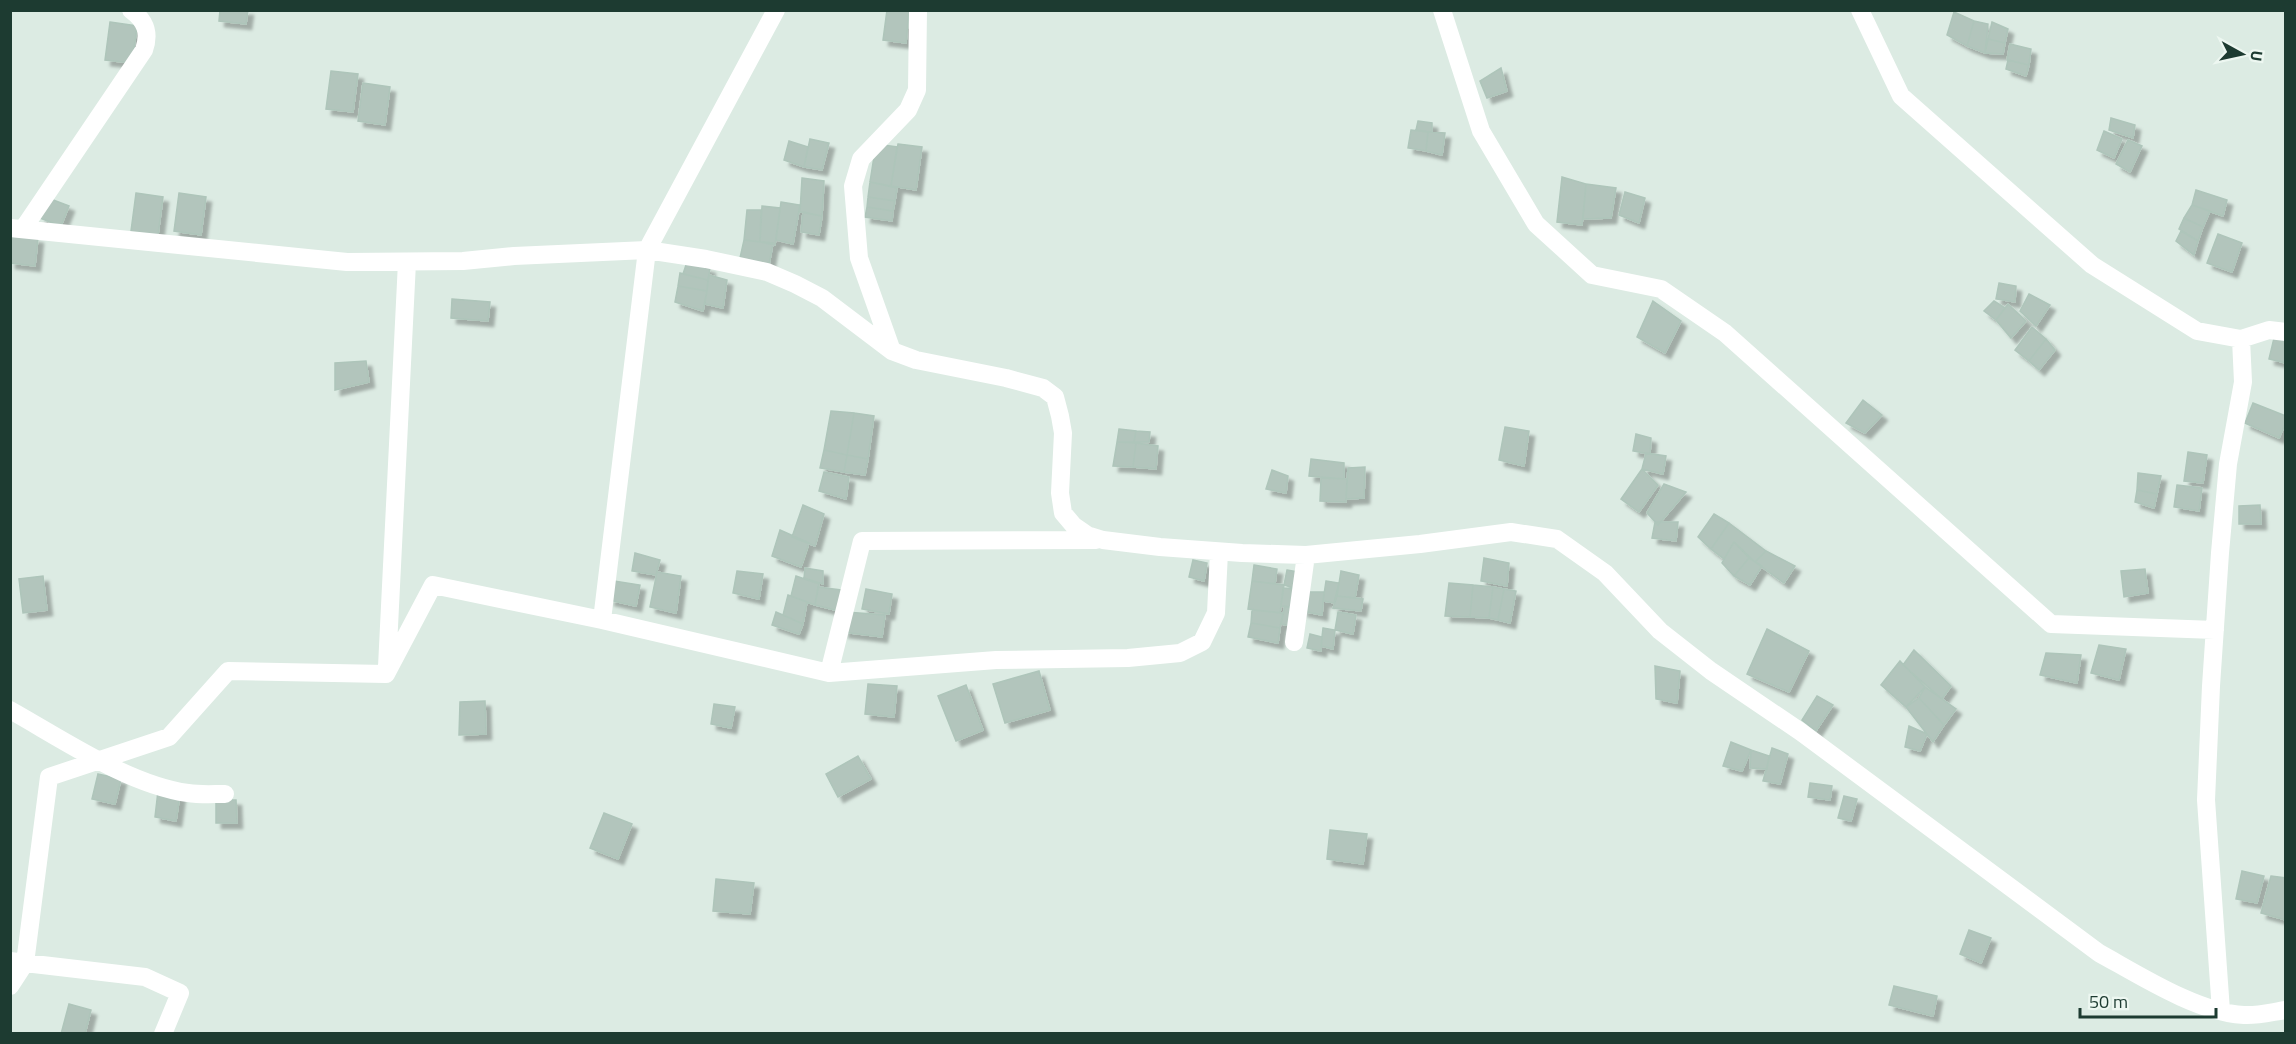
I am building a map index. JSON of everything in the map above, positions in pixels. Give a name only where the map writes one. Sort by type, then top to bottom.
[{"type":"street","points":[[131,10],[146,26],[147,39],[144,50],[17,228],[347,262],[463,261],[537,254],[647,250],[766,272],[822,298],[892,351],[916,360],[1043,388],[1055,397],[1063,433],[1060,493],[1063,513],[1074,526],[1087,535],[1103,540]]},
{"type":"street","points":[[602,620],[647,250],[776,10]]},
{"type":"street","points":[[892,351],[859,258],[853,186],[861,159],[908,110],[917,90],[918,10]]},
{"type":"street","points":[[1442,10],[1481,131],[1536,224],[1592,275],[1662,289],[1725,333],[2051,624],[2215,630]]},
{"type":"street","points":[[1860,10],[1901,96],[2092,265],[2197,331],[2241,339],[2270,330],[2286,332]]},
{"type":"street","points":[[386,674],[407,262]]},
{"type":"street","points":[[2221,1011],[2206,800],[2215,630],[2228,464],[2243,382],[2241,339]]},
{"type":"street","points":[[828,674],[862,541],[1103,540],[1219,552],[1306,555],[1511,532],[1557,539],[1605,573],[1660,631],[1711,671],[1801,732],[2099,953],[2150,981],[2221,1011],[2245,1016],[2286,1010]]},
{"type":"street","points":[[386,674],[433,585],[602,620],[828,674],[996,660],[1128,658],[1180,653],[1202,642],[1216,614],[1219,552]]},
{"type":"street","points":[[1294,642],[1306,555]]},
{"type":"street","points":[[10,986],[18,962],[49,777],[169,737],[228,671],[386,674]]},
{"type":"street","points":[[10,710],[99,760],[154,785],[188,793],[225,794]]},
{"type":"street","points":[[18,962],[145,977],[180,993],[163,1034]]},
{"type":"building","points":[[220,10],[248,10],[246,24],[219,21]]},
{"type":"building","points":[[887,10],[909,10],[906,43],[883,40]]},
{"type":"building","points":[[1954,12],[1974,21],[1967,46],[1947,35]]},
{"type":"building","points":[[1974,21],[1988,24],[1985,53],[1967,46]]},
{"type":"building","points":[[110,22],[137,26],[132,63],[105,60]]},
{"type":"building","points":[[1992,22],[2008,29],[2005,43],[1988,39]]},
{"type":"building","points":[[1988,39],[2005,43],[2003,54],[1985,53]]},
{"type":"building","points":[[2010,44],[2031,49],[2029,65],[2007,60]]},
{"type":"building","points":[[2008,60],[2029,65],[2026,76],[2006,69]]},
{"type":"building","points":[[1501,68],[1507,91],[1487,98],[1480,81]]},
{"type":"building","points":[[331,71],[358,74],[353,112],[326,109]]},
{"type":"building","points":[[363,83],[390,87],[385,125],[358,121]]},
{"type":"building","points":[[2111,118],[2135,125],[2133,138],[2109,130]]},
{"type":"building","points":[[1418,121],[1432,123],[1432,132],[1416,130]]},
{"type":"building","points":[[1411,130],[1428,132],[1426,151],[1408,148]]},
{"type":"building","points":[[2104,131],[2122,139],[2114,158],[2097,150]]},
{"type":"building","points":[[1428,132],[1445,133],[1442,155],[1426,151]]},
{"type":"building","points":[[810,139],[829,143],[822,170],[804,167]]},
{"type":"building","points":[[2128,140],[2142,146],[2130,172],[2116,164]]},
{"type":"building","points":[[789,141],[808,147],[804,167],[784,160]]},
{"type":"building","points":[[876,144],[897,147],[891,186],[870,182]]},
{"type":"building","points":[[898,144],[922,147],[916,190],[891,186]]},
{"type":"building","points":[[1562,177],[1586,184],[1582,225],[1557,222]]},
{"type":"building","points":[[802,178],[824,181],[822,216],[800,212]]},
{"type":"building","points":[[870,182],[897,188],[895,201],[868,197]]},
{"type":"building","points":[[1586,184],[1616,188],[1611,218],[1583,219]]},
{"type":"building","points":[[2196,190],[2227,200],[2223,216],[2192,205]]},
{"type":"building","points":[[1625,192],[1645,198],[1639,223],[1619,215]]},
{"type":"building","points":[[136,193],[163,197],[158,235],[131,231]]},
{"type":"building","points":[[179,193],[206,197],[201,235],[174,231]]},
{"type":"building","points":[[868,197],[895,201],[893,211],[867,207]]},
{"type":"building","points":[[48,198],[69,206],[61,226],[40,218]]},
{"type":"building","points":[[781,202],[800,205],[793,244],[776,240]]},
{"type":"building","points":[[2192,205],[2210,211],[2203,227],[2184,218]]},
{"type":"building","points":[[762,206],[780,208],[775,245],[760,242]]},
{"type":"building","points":[[867,207],[893,211],[892,221],[865,217]]},
{"type":"building","points":[[747,210],[761,210],[760,242],[744,240]]},
{"type":"building","points":[[803,212],[822,216],[819,235],[801,232]]},
{"type":"building","points":[[2184,218],[2203,227],[2198,241],[2179,229]]},
{"type":"building","points":[[2181,231],[2198,241],[2194,255],[2176,241]]},
{"type":"building","points":[[2218,234],[2242,243],[2232,272],[2207,263]]},
{"type":"building","points":[[11,235],[38,238],[35,266],[10,263]]},
{"type":"building","points":[[744,240],[773,243],[769,265],[740,258]]},
{"type":"building","points":[[687,262],[710,268],[708,280],[683,274]]},
{"type":"building","points":[[680,273],[708,280],[707,291],[678,286]]},
{"type":"building","points":[[709,275],[727,280],[723,308],[705,304]]},
{"type":"building","points":[[1999,283],[2016,286],[2015,302],[1996,299]]},
{"type":"building","points":[[678,286],[707,291],[703,311],[675,302]]},
{"type":"building","points":[[2029,294],[2050,305],[2036,326],[2020,311]]},
{"type":"building","points":[[452,299],[490,302],[488,321],[451,318]]},
{"type":"building","points":[[1653,301],[1681,321],[1665,353],[1637,337]]},
{"type":"building","points":[[1994,301],[2005,308],[1996,320],[1984,311]]},
{"type":"building","points":[[2008,304],[2026,321],[2011,338],[1996,320]]},
{"type":"building","points":[[2032,327],[2046,339],[2029,361],[2015,350]]},
{"type":"building","points":[[2274,338],[2286,340],[2286,363],[2269,359]]},
{"type":"building","points":[[2046,339],[2055,350],[2039,370],[2029,361]]},
{"type":"building","points":[[366,361],[369,382],[335,390],[335,363]]},
{"type":"building","points":[[1863,400],[1882,415],[1865,433],[1846,423]]},
{"type":"building","points":[[2253,403],[2286,416],[2286,422],[2279,438],[2245,423]]},
{"type":"building","points":[[831,411],[854,413],[847,455],[824,450]]},
{"type":"building","points":[[854,413],[874,416],[868,459],[847,455]]},
{"type":"building","points":[[1505,427],[1529,431],[1524,466],[1499,460]]},
{"type":"building","points":[[1119,429],[1136,431],[1134,442],[1117,442]]},
{"type":"building","points":[[1136,431],[1150,432],[1149,442],[1134,442]]},
{"type":"building","points":[[1636,434],[1651,438],[1650,454],[1633,451]]},
{"type":"building","points":[[1117,442],[1136,443],[1133,467],[1113,466]]},
{"type":"building","points":[[1136,443],[1158,446],[1156,469],[1133,467]]},
{"type":"building","points":[[824,450],[847,455],[844,472],[820,468]]},
{"type":"building","points":[[2188,452],[2207,455],[2203,483],[2184,481]]},
{"type":"building","points":[[1646,453],[1666,456],[1663,474],[1642,469]]},
{"type":"building","points":[[847,455],[868,459],[865,475],[844,472]]},
{"type":"building","points":[[1311,459],[1344,463],[1344,479],[1309,476]]},
{"type":"building","points":[[1365,467],[1364,498],[1346,499],[1348,468]]},
{"type":"building","points":[[1642,469],[1658,485],[1639,512],[1621,499]]},
{"type":"building","points":[[1272,470],[1288,476],[1286,493],[1266,489]]},
{"type":"building","points":[[824,472],[849,477],[846,499],[819,491]]},
{"type":"building","points":[[2138,473],[2161,476],[2157,494],[2137,490]]},
{"type":"building","points":[[1321,478],[1347,479],[1346,502],[1320,501]]},
{"type":"building","points":[[1664,484],[1686,492],[1658,525],[1647,513]]},
{"type":"building","points":[[2177,485],[2202,488],[2199,511],[2174,507]]},
{"type":"building","points":[[2137,490],[2157,494],[2154,508],[2135,502]]},
{"type":"building","points":[[803,505],[824,514],[815,546],[792,537]]},
{"type":"building","points":[[2260,505],[2261,524],[2239,524],[2239,506]]},
{"type":"building","points":[[1714,514],[1729,523],[1711,549],[1698,537]]},
{"type":"building","points":[[1655,522],[1678,522],[1676,541],[1652,538]]},
{"type":"building","points":[[1729,523],[1766,551],[1755,562],[1734,542],[1724,559],[1711,549]]},
{"type":"building","points":[[780,530],[809,543],[801,567],[772,556]]},
{"type":"building","points":[[1734,542],[1749,558],[1734,576],[1722,563]]},
{"type":"building","points":[[1766,551],[1795,566],[1784,583],[1755,562]]},
{"type":"building","points":[[635,553],[660,560],[656,575],[632,571]]},
{"type":"building","points":[[1484,558],[1509,563],[1507,586],[1481,581]]},
{"type":"building","points":[[1749,558],[1762,566],[1750,585],[1734,576]]},
{"type":"building","points":[[1193,560],[1207,563],[1204,581],[1189,577]]},
{"type":"building","points":[[1254,565],[1277,569],[1275,584],[1252,581]]},
{"type":"building","points":[[805,568],[823,571],[823,584],[804,578]]},
{"type":"building","points":[[2145,569],[2148,593],[2124,597],[2121,571]]},
{"type":"building","points":[[1287,570],[1299,572],[1297,589],[1284,585]]},
{"type":"building","points":[[737,571],[763,574],[759,599],[733,593]]},
{"type":"building","points":[[1341,571],[1359,575],[1355,598],[1337,596]]},
{"type":"building","points":[[657,572],[681,576],[676,613],[650,607]]},
{"type":"building","points":[[43,576],[47,610],[23,613],[19,579]]},
{"type":"building","points":[[796,576],[819,584],[815,605],[791,596]]},
{"type":"building","points":[[614,581],[640,585],[636,606],[609,600]]},
{"type":"building","points":[[1252,581],[1284,585],[1280,613],[1248,609]]},
{"type":"building","points":[[1326,581],[1339,583],[1334,603],[1323,601]]},
{"type":"building","points":[[1449,583],[1473,585],[1470,617],[1445,616]]},
{"type":"building","points":[[1473,585],[1493,587],[1489,618],[1470,617]]},
{"type":"building","points":[[818,587],[841,590],[839,611],[815,605]]},
{"type":"building","points":[[1493,587],[1504,589],[1498,620],[1489,618]]},
{"type":"building","points":[[1283,588],[1297,589],[1294,608],[1281,606]]},
{"type":"building","points":[[866,589],[892,594],[889,614],[862,609]]},
{"type":"building","points":[[1504,589],[1516,591],[1510,623],[1498,620]]},
{"type":"building","points":[[1304,592],[1324,592],[1322,615],[1302,611]]},
{"type":"building","points":[[788,595],[807,602],[803,624],[783,615]]},
{"type":"building","points":[[1337,596],[1363,599],[1361,611],[1333,608]]},
{"type":"building","points":[[1285,606],[1294,608],[1291,626],[1281,624]]},
{"type":"building","points":[[1252,610],[1283,613],[1280,628],[1251,623]]},
{"type":"building","points":[[776,612],[803,624],[799,634],[772,625]]},
{"type":"building","points":[[846,612],[885,615],[882,637],[843,632]]},
{"type":"building","points":[[1338,612],[1356,615],[1353,634],[1335,630]]},
{"type":"building","points":[[1251,623],[1280,628],[1278,643],[1248,637]]},
{"type":"building","points":[[1323,628],[1335,630],[1333,649],[1321,646]]},
{"type":"building","points":[[1767,629],[1809,651],[1789,692],[1747,674]]},
{"type":"building","points":[[1310,634],[1322,637],[1321,651],[1307,648]]},
{"type":"building","points":[[2099,645],[2126,649],[2119,680],[2091,673]]},
{"type":"building","points":[[1914,650],[1951,686],[1942,699],[1903,665]]},
{"type":"building","points":[[2046,653],[2081,655],[2077,683],[2040,675]]},
{"type":"building","points":[[1900,661],[1925,687],[1906,707],[1881,685]]},
{"type":"building","points":[[1655,666],[1680,671],[1677,703],[1656,699]]},
{"type":"building","points":[[1039,671],[1050,710],[1005,723],[993,684]]},
{"type":"building","points":[[868,684],[897,686],[894,717],[865,714]]},
{"type":"building","points":[[966,685],[983,730],[956,741],[938,696]]},
{"type":"building","points":[[1925,687],[1956,709],[1944,725],[1919,698]]},
{"type":"building","points":[[1817,696],[1833,705],[1816,731],[1802,720]]},
{"type":"building","points":[[1919,698],[1944,725],[1933,742],[1906,707]]},
{"type":"building","points":[[485,701],[486,734],[459,735],[460,702]]},
{"type":"building","points":[[714,704],[735,707],[731,728],[711,724]]},
{"type":"building","points":[[1909,726],[1927,734],[1920,751],[1905,747]]},
{"type":"building","points":[[1731,742],[1751,750],[1742,771],[1723,766]]},
{"type":"building","points":[[1772,748],[1788,754],[1780,784],[1763,781]]},
{"type":"building","points":[[1751,750],[1769,756],[1767,769],[1750,768]]},
{"type":"building","points":[[858,756],[871,779],[838,797],[826,774]]},
{"type":"building","points":[[98,774],[121,779],[115,804],[92,799]]},
{"type":"building","points":[[1810,783],[1832,786],[1830,800],[1808,797]]},
{"type":"building","points":[[158,791],[180,794],[176,821],[155,817]]},
{"type":"building","points":[[1844,796],[1857,799],[1851,821],[1838,818]]},
{"type":"building","points":[[216,800],[236,800],[237,823],[216,823]]},
{"type":"building","points":[[604,813],[632,824],[618,859],[590,848]]},
{"type":"building","points":[[1330,830],[1367,834],[1363,864],[1327,859]]},
{"type":"building","points":[[2242,871],[2264,876],[2257,903],[2236,899]]},
{"type":"building","points":[[2271,876],[2286,878],[2286,920],[2261,913]]},
{"type":"building","points":[[716,879],[754,883],[750,914],[713,911]]},
{"type":"building","points":[[1969,930],[1991,938],[1981,963],[1960,954]]},
{"type":"building","points":[[1894,986],[1937,996],[1933,1016],[1889,1005]]},
{"type":"building","points":[[69,1004],[91,1010],[85,1034],[61,1034]]}]
